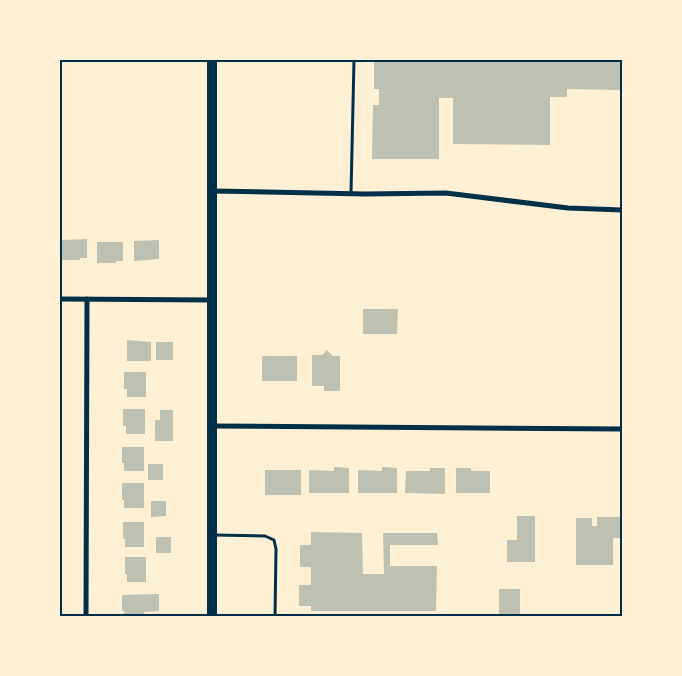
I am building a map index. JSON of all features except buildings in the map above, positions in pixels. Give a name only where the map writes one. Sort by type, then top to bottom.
[{"type":"main road","points":[[212,60],[212,616]]},
{"type":"street","points":[[212,190],[446,193],[568,208],[622,210]]},
{"type":"street","points":[[60,299],[212,300]]},
{"type":"street","points":[[86,616],[87,299]]},
{"type":"street","points":[[213,426],[622,429]]},
{"type":"lane","points":[[352,193],[354,60]]},
{"type":"lane","points":[[213,536],[265,536],[274,540],[276,549],[275,616]]}]
